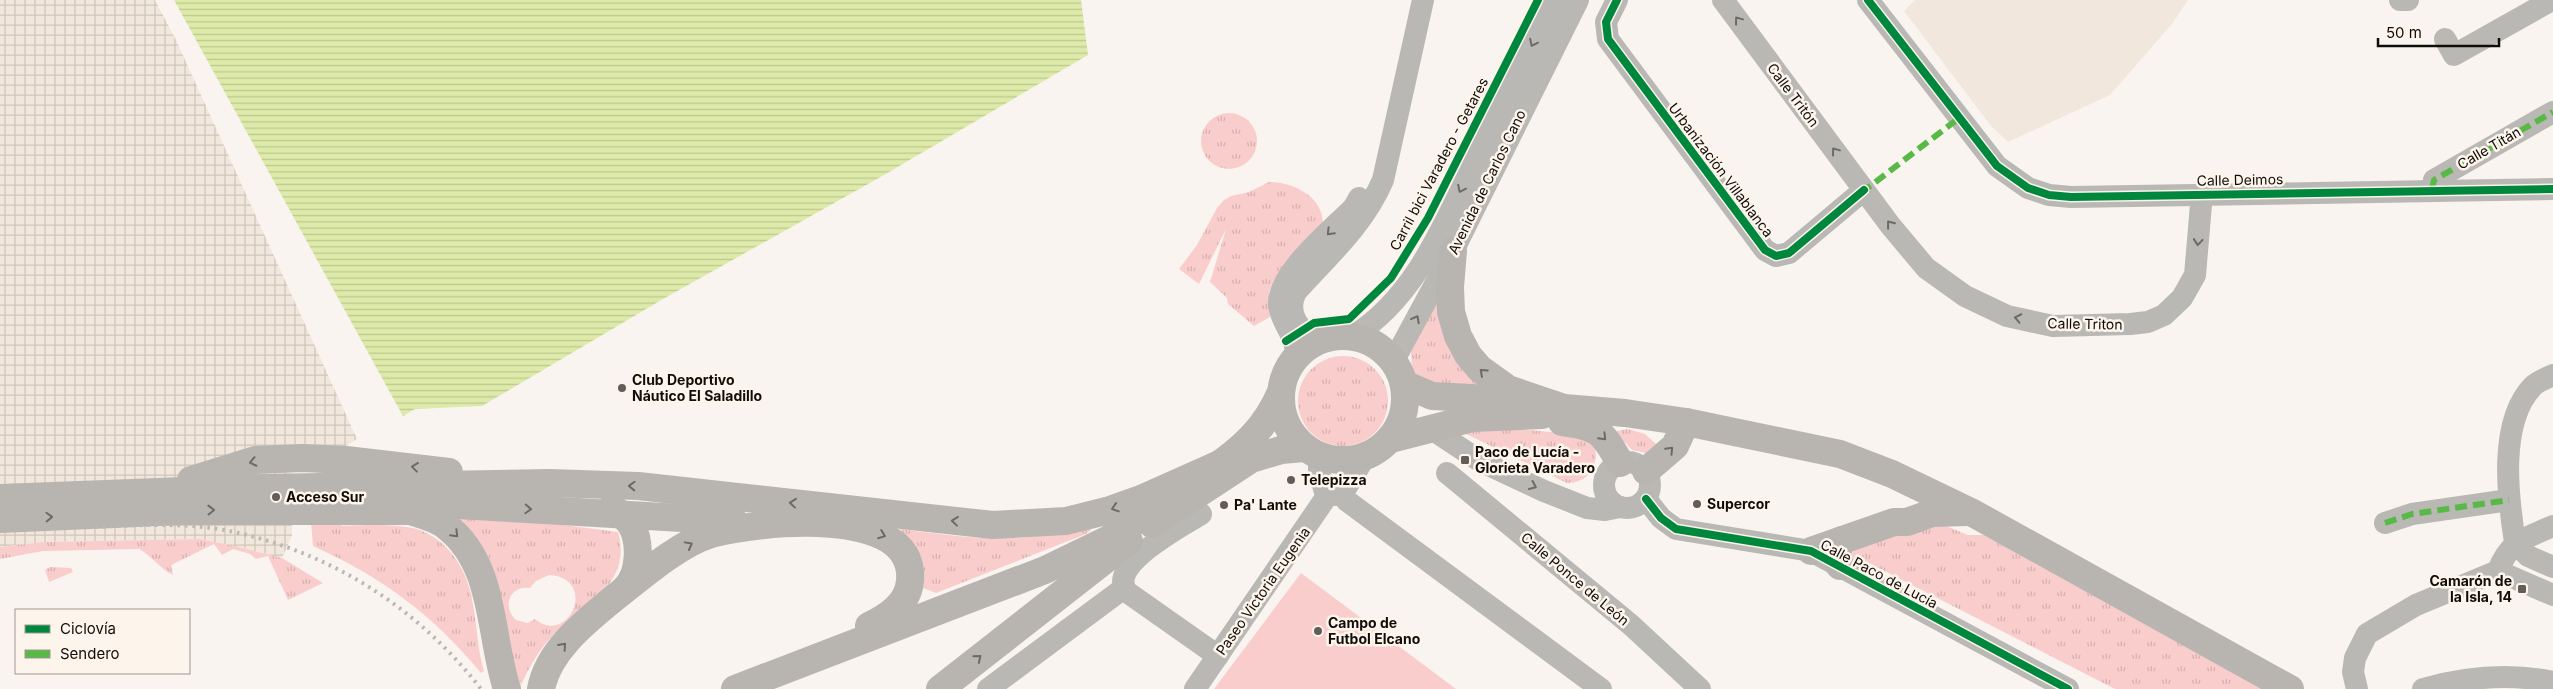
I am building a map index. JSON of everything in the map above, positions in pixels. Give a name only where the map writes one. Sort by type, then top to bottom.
[{"type":"highway","points":[[1453,251],[1450,287],[1451,312],[1458,336],[1468,354],[1480,369],[1494,381],[1550,408]]},
{"type":"highway","points":[[735,689],[1053,566],[1109,539],[1224,462],[1246,444],[1262,428],[1280,394],[1283,380],[1307,349],[1341,336],[1352,336],[1376,345],[1399,373],[1432,396],[1550,408],[1625,413],[1686,422],[1840,454],[1892,474],[1971,512],[2290,689]]},
{"type":"highway","points":[[1391,439],[1404,413],[1399,373]]},
{"type":"highway","points":[[1280,394],[1286,424],[1312,452]]},
{"type":"highway","points":[[940,689],[1040,608],[1110,557],[1137,534],[1252,459],[1281,450],[1312,452],[1342,461],[1365,457],[1391,439],[1430,428],[1473,418],[1550,408]]},
{"type":"highway","points":[[1550,408],[1552,421],[1594,428],[1604,437],[1620,463]]},
{"type":"highway","points":[[1646,471],[1675,446],[1686,422]]},
{"type":"highway","points":[[157,491],[255,460],[346,460],[550,484]]},
{"type":"highway","points":[[308,487],[346,460]]},
{"type":"highway","points":[[0,498],[157,491],[452,486],[467,483],[638,486],[993,525],[1066,521],[1110,510],[1141,499],[1224,462]]},
{"type":"highway","points":[[1810,551],[1841,553],[1894,522],[1907,503],[1907,492],[1892,474]]},
{"type":"highway","points":[[452,486],[468,490],[576,492],[601,502],[622,515],[632,527],[636,541],[637,557],[634,578],[620,594]]},
{"type":"highway","points":[[410,511],[425,504],[843,525],[876,533],[891,539],[902,550],[909,566],[910,581],[906,594],[894,613],[814,650],[785,670]]},
{"type":"highway","points":[[0,519],[181,511],[410,511],[445,525],[472,555],[484,583],[498,662],[507,689]]},
{"type":"highway","points":[[1894,522],[1907,522],[1932,513],[1971,512]]},
{"type":"highway","points":[[541,689],[556,653],[581,626],[665,559],[708,535],[743,527],[781,523]]},
{"type":"highway","points":[[757,689],[1042,578],[1137,534]]},
{"type":"street","points":[[1307,349],[1308,336],[1299,326],[1293,315],[1291,300],[1323,261],[1349,236],[1373,204],[1383,180],[1395,114],[1423,0]]},
{"type":"street","name":"Avenida de Carlos Cano","points":[[1352,336],[1366,328],[1394,302],[1420,266],[1443,225],[1555,0]]},
{"type":"street","name":"Avenida de Carlos Cano","points":[[1399,373],[1453,251],[1578,0]]},
{"type":"street","name":"Urbanización Villablanca","points":[[1617,0],[1606,22],[1608,39],[1770,254],[1782,256],[1789,253],[1864,190]]},
{"type":"street","name":"Calle Tritón","points":[[1723,0],[1864,190]]},
{"type":"street","points":[[2400,0],[2408,0]]},
{"type":"street","points":[[2445,39],[2454,55],[2552,0]]},
{"type":"street","name":"Calle Deimos","points":[[1879,4],[1959,118],[1997,166],[2028,188],[2049,195],[2071,197],[2432,189],[2553,189]]},
{"type":"street","name":"Calle Titán","points":[[2432,189],[2434,180],[2553,112]]},
{"type":"street","name":"Calle Triton","points":[[1864,190],[1926,268],[1957,291],[2008,316],[2053,326],[2130,324],[2148,322],[2164,315],[2182,298],[2195,275],[2202,193]]},
{"type":"street","points":[[2553,375],[2534,384],[2526,395],[2512,428],[2509,500],[2515,542],[2528,556],[2553,567]]},
{"type":"street","points":[[1430,428],[1480,461],[1586,508],[1605,510],[1632,505],[1651,485],[1646,471],[1634,463],[1620,463],[1609,471],[1604,485],[1609,499],[1632,505]]},
{"type":"street","points":[[1312,452],[1321,481],[1335,493],[1601,689]]},
{"type":"street","name":"Paseo Victoria Eugenia","points":[[1195,689],[1335,493],[1365,457]]},
{"type":"street","name":"Calle Ponce de León","points":[[1447,473],[1631,625],[1700,689]]},
{"type":"street","points":[[2384,523],[2412,514],[2509,500]]},
{"type":"street","name":"Calle Paco de Lucía","points":[[1632,505],[1642,522],[1657,530],[1671,532],[1676,529],[1810,551]]},
{"type":"street","points":[[1201,514],[1147,549],[1130,563],[1123,576],[1124,588],[1218,656]]},
{"type":"street","points":[[2498,571],[2503,557],[2515,542],[2553,526]]},
{"type":"street","name":"Calle Paco de Lucía","points":[[1841,553],[2068,689]]},
{"type":"street","points":[[2357,689],[2353,672],[2355,658],[2367,634],[2416,604],[2498,571],[2553,595]]},
{"type":"street","points":[[988,689],[1124,588]]},
{"type":"street","points":[[2423,689],[2491,677],[2525,678],[2553,682]]},
{"type":"shaded area","points":[[0,0],[155,0],[176,40],[357,439],[339,450],[291,451],[292,536],[282,558],[200,539],[43,542],[0,547]]},
{"type":"shaded area","points":[[174,0],[1081,0],[1088,55],[884,175],[663,299],[482,406],[415,409],[403,416]]},
{"type":"shaded area","points":[[1915,0],[2188,0],[2172,24],[2110,95],[2008,142],[1991,126],[1904,11]]},
{"type":"green space","points":[[1224,113],[1234,113],[1249,121],[1255,130],[1257,141],[1255,152],[1249,161],[1234,169],[1224,169],[1213,164],[1206,157],[1201,146],[1201,136],[1206,125],[1213,118]]},
{"type":"green space","points":[[1269,182],[1288,185],[1306,193],[1319,206],[1323,225],[1274,280],[1269,291],[1270,317],[1254,326],[1228,304],[1227,298],[1210,282],[1226,229],[1199,284],[1179,269],[1197,245],[1217,208],[1224,200],[1231,196],[1249,192]]},
{"type":"green space","points":[[1441,294],[1497,391],[1462,393],[1417,378],[1412,371],[1411,351]]},
{"type":"green space","points":[[1334,356],[1352,356],[1368,363],[1381,376],[1388,392],[1388,410],[1381,426],[1368,439],[1352,446],[1334,446],[1318,439],[1305,426],[1298,410],[1298,392],[1305,376],[1318,363]]},
{"type":"green space","points":[[1518,429],[1581,435],[1595,446],[1595,460],[1590,472],[1581,480],[1567,483],[1462,432]]},
{"type":"green space","points":[[1628,429],[1645,434],[1656,444],[1646,453],[1632,450],[1616,433],[1617,431]]},
{"type":"green space","points":[[463,512],[618,532],[621,551],[618,568],[610,582],[600,595],[547,642],[532,663],[521,685],[513,662],[495,574],[487,554],[474,534],[456,516]],"holes":[[[549,575],[564,579],[573,587],[576,598],[574,609],[568,618],[559,624],[547,625],[535,619],[528,623],[516,620],[512,615],[509,603],[513,593],[517,590],[530,588],[536,581]]]},
{"type":"green space","points":[[1934,521],[1968,535],[1984,535],[2262,689],[2115,689],[1865,561],[1859,567],[1852,562],[1851,556],[1854,550]]},
{"type":"green space","points":[[311,522],[341,522],[342,526],[383,525],[414,528],[441,542],[456,559],[470,588],[484,671],[481,673],[444,633],[405,599],[362,571],[313,546]]},
{"type":"green space","points":[[1098,523],[1086,534],[936,593],[923,588],[923,562],[917,549],[900,529],[969,537],[1020,538],[1046,535]]},
{"type":"green space","points":[[200,539],[282,558],[323,583],[288,600],[268,556],[256,559],[250,554],[233,549],[222,555],[214,544],[173,564],[171,566],[173,575],[139,549],[43,551],[0,559],[0,547],[43,542]]},
{"type":"green space","points":[[50,567],[71,568],[73,572],[49,582],[45,570]]},
{"type":"green space","name":"Campo de Futbol Elcano","points":[[1301,573],[1456,689],[1214,689]]},
{"type":"railway","points":[[95,527],[165,525],[217,529],[271,542],[306,555],[340,570],[402,610],[457,660],[481,689]]},
{"type":"marked path","points":[[2432,189],[2434,180],[2553,112]]},
{"type":"marked path","points":[[1861,193],[1959,118]]},
{"type":"marked path","points":[[2385,523],[2412,514],[2509,500]]},
{"type":"cycle path","name":"Carril bici Varadero - Getares","points":[[1286,341],[1314,323],[1349,319],[1391,278],[1428,218],[1538,0]]},
{"type":"cycle path","points":[[1617,0],[1606,22],[1608,39],[1765,250],[1776,256],[1789,253],[1864,190]]},
{"type":"cycle path","points":[[1868,0],[1997,166],[2028,188],[2049,195],[2071,197],[2553,189]]},
{"type":"cycle path","points":[[1646,499],[1661,518],[1676,529],[1811,551],[2068,689]]},
{"type":"place","name":"Club Deportivo Náutico El Saladillo","points":[[622,388]]},
{"type":"place","name":"Paco de Lucía - Glorieta Varadero","points":[[1465,460]]},
{"type":"place","name":"Telepizza","points":[[1291,480]]},
{"type":"place","name":"Acceso Sur","points":[[276,497]]},
{"type":"place","name":"Supercor","points":[[1697,504]]},
{"type":"place","name":"Pa' Lante","points":[[1224,505]]},
{"type":"place","name":"Camarón de la Isla, 14","points":[[2522,589]]},
{"type":"place","name":"Campo de Futbol Elcano","points":[[1318,631]]}]
